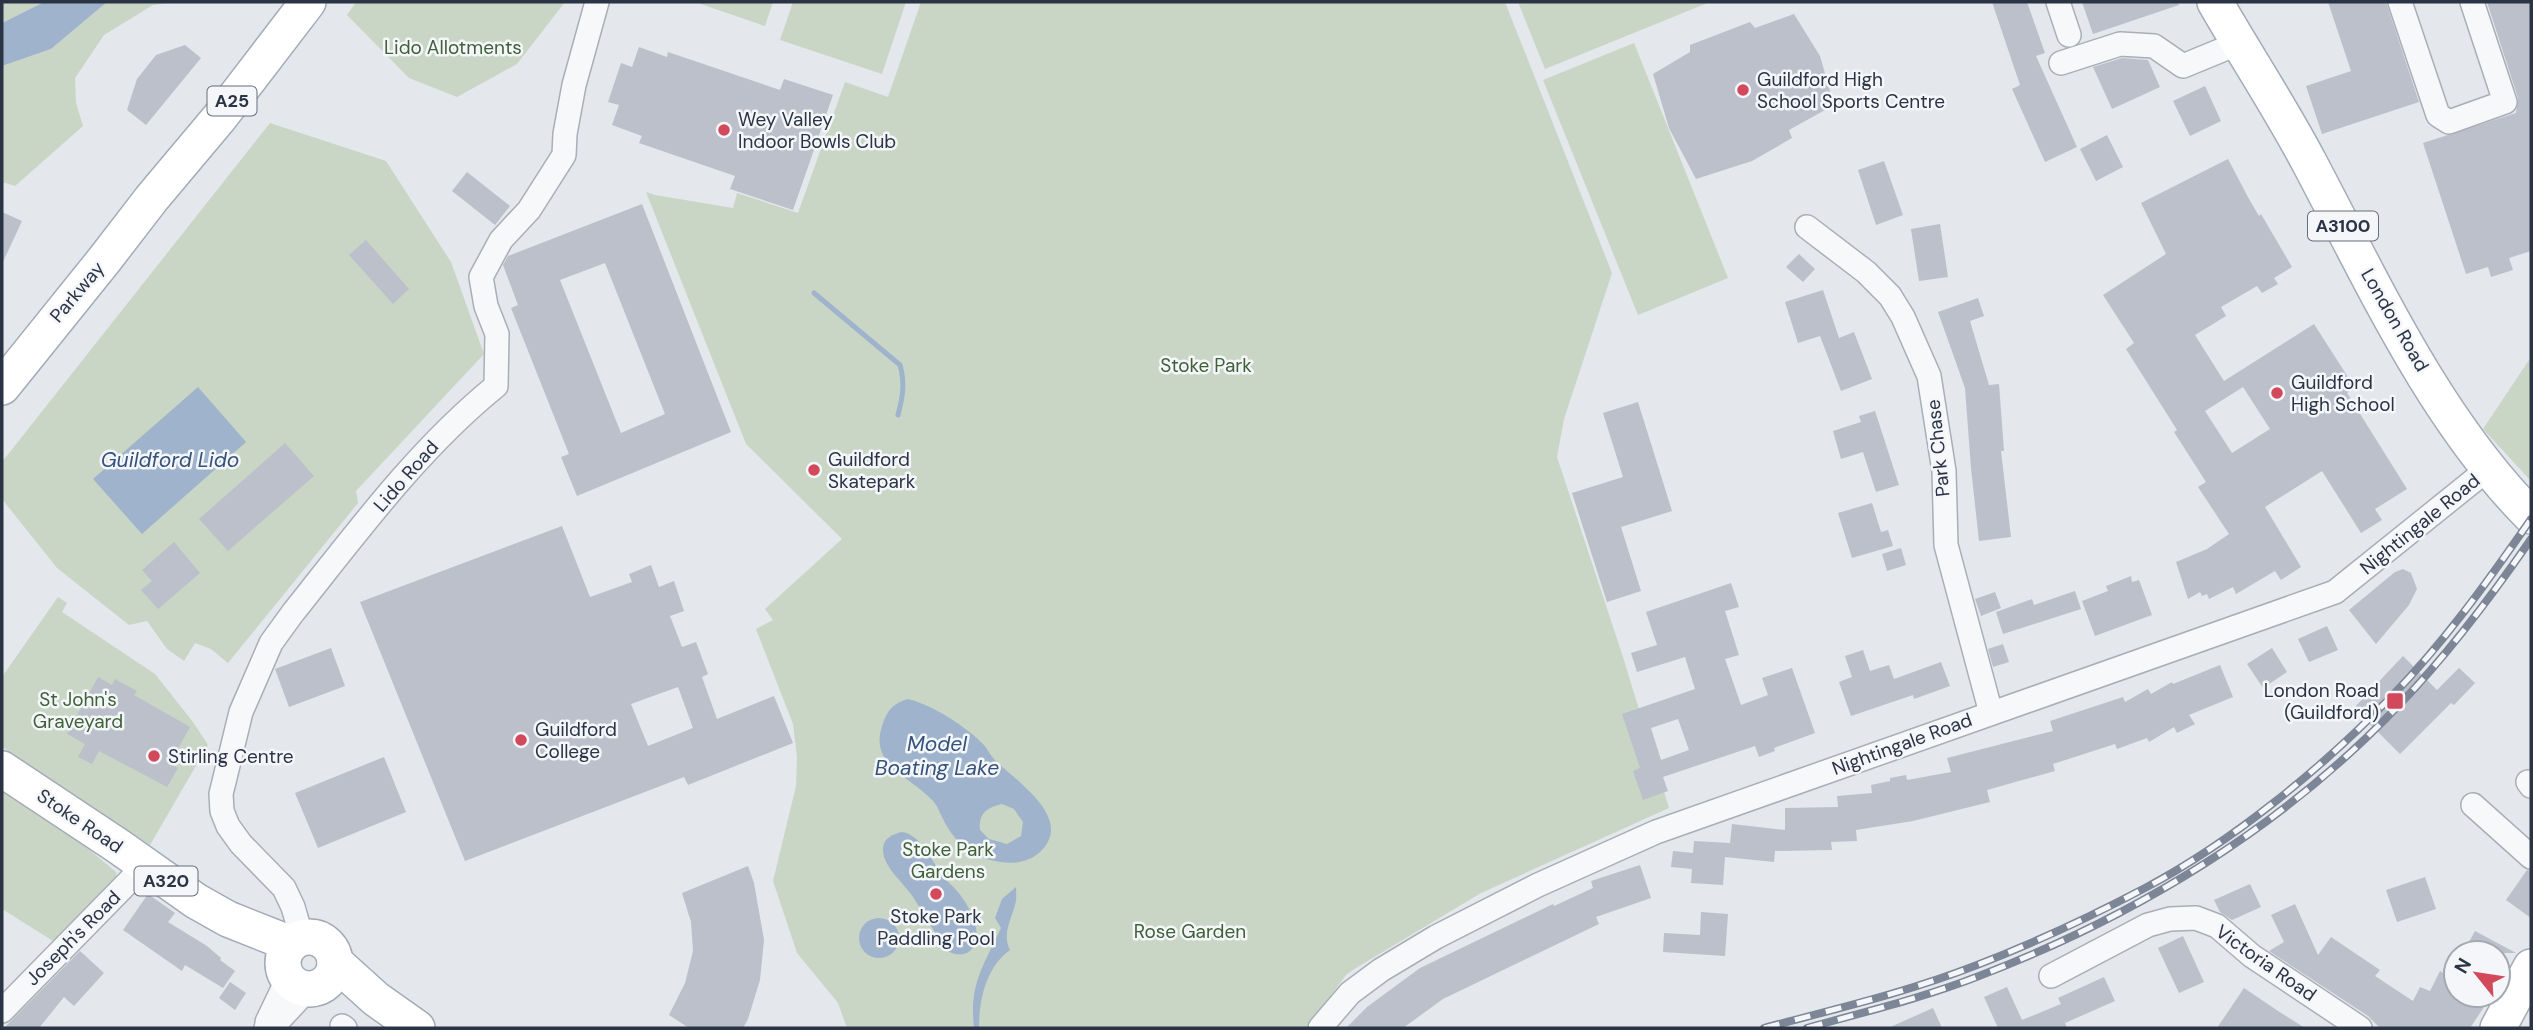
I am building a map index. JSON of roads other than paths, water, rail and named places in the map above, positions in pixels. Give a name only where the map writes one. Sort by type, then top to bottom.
[{"type":"main road","name":"Parkway","points":[[2,387],[152,198],[285,2]]},
{"type":"main road","name":"Parkway","points":[[152,198],[220,117],[309,2]]},
{"type":"main road","name":"London Road","points":[[2215,2],[2278,105],[2397,329],[2471,449],[2523,507]]},
{"type":"main road","name":"Stoke Road","points":[[2,769],[196,901],[305,965],[376,999],[417,1028]]},
{"type":"main road","points":[[2498,1028],[2531,967]]},
{"type":"street","name":"Lido Road","points":[[305,965],[293,907],[284,888],[241,844],[228,826],[222,811],[221,794],[241,712],[271,643],[292,614],[437,439],[496,386],[498,334],[486,306],[481,277],[501,240],[529,210],[564,155],[574,85],[597,2]]},
{"type":"street","points":[[2058,2],[2069,35]]},
{"type":"street","points":[[2400,2],[2438,115],[2449,122],[2505,102],[2472,2]]},
{"type":"street","points":[[2061,63],[2120,44],[2154,46],[2183,66],[2239,43]]},
{"type":"street","name":"Park Chase","points":[[1807,227],[1866,272],[1890,296],[1903,317],[1928,376],[1944,471],[1946,545],[1991,713]]},
{"type":"street","name":"Nightingale Road","points":[[1320,1028],[1350,993],[1381,970],[1436,937],[1538,885],[1657,832],[2335,592],[2488,469]]},
{"type":"street","points":[[2473,805],[2531,858]]},
{"type":"street","name":"Joseph's Road","points":[[2,1011],[145,866]]},
{"type":"street","name":"Victoria Road","points":[[2051,976],[2148,925],[2170,919],[2196,918],[2217,926],[2252,956],[2360,1028]]},
{"type":"street","points":[[265,1028],[281,1018],[305,965]]},
{"type":"water","points":[[44,2],[107,2],[51,49],[2,66],[2,23]]},
{"type":"water","name":"Guildford Lido","points":[[198,387],[246,442],[142,534],[93,479]]},
{"type":"water","name":"Model Boating Lake","points":[[908,699],[939,711],[959,724],[978,739],[994,759],[1038,801],[1047,813],[1051,826],[1049,839],[1040,852],[1029,859],[1010,863],[982,858],[968,850],[956,839],[924,792],[886,760],[881,750],[880,738],[883,723],[892,707]],"holes":[[[1002,804],[1014,809],[1023,822],[1021,836],[1007,844],[989,839],[980,830],[980,820],[988,809]]]},
{"type":"water","name":"Stoke Park Paddling Pool","points":[[901,832],[920,842],[966,903],[974,920],[977,937],[971,950],[965,954],[945,950],[913,897],[886,863],[883,850],[886,840]]},
{"type":"water","points":[[1016,887],[1016,903],[1007,933],[1010,950],[995,965],[990,975],[982,995],[979,1028],[974,1028],[976,987],[983,965],[1001,928],[995,918],[1002,899]]},
{"type":"water","points":[[879,918],[887,919],[893,924],[898,930],[898,946],[893,952],[887,957],[879,958],[871,957],[865,952],[860,946],[859,938],[860,930],[865,924],[871,919]]},
{"type":"waterway","points":[[814,293],[900,365],[903,390],[898,415]]},
{"type":"railway","points":[[1764,1028],[1898,992],[1998,957],[2124,899],[2210,849],[2306,777],[2390,698],[2447,634],[2531,519]]},
{"type":"railway","points":[[1807,1028],[1937,991],[2037,952],[2095,926],[2150,896],[2257,829],[2354,749],[2399,705],[2468,625],[2531,539]]},
{"type":"place","name":"Guildford High School Sports Centre","points":[[1743,90]]},
{"type":"place","name":"Wey Valley Indoor Bowls Club","points":[[724,130]]},
{"type":"place","name":"Guildford High School","points":[[2277,393]]},
{"type":"place","name":"Guildford Skatepark","points":[[814,470]]},
{"type":"place","name":"London Road (Guildford)","points":[[2395,701]]},
{"type":"place","name":"Guildford College","points":[[521,740]]},
{"type":"place","name":"Stirling Centre","points":[[154,756]]},
{"type":"place","name":"Stoke Park Paddling Pool","points":[[936,894]]},
{"type":"park label","name":"Lido Allotments","points":[[453,47]]},
{"type":"park label","name":"Stoke Park","points":[[1206,365]]},
{"type":"park label","name":"St John's Graveyard","points":[[78,710]]},
{"type":"park label","name":"Stoke Park Gardens","points":[[948,860]]},
{"type":"park label","name":"Rose Garden","points":[[1190,931]]}]
